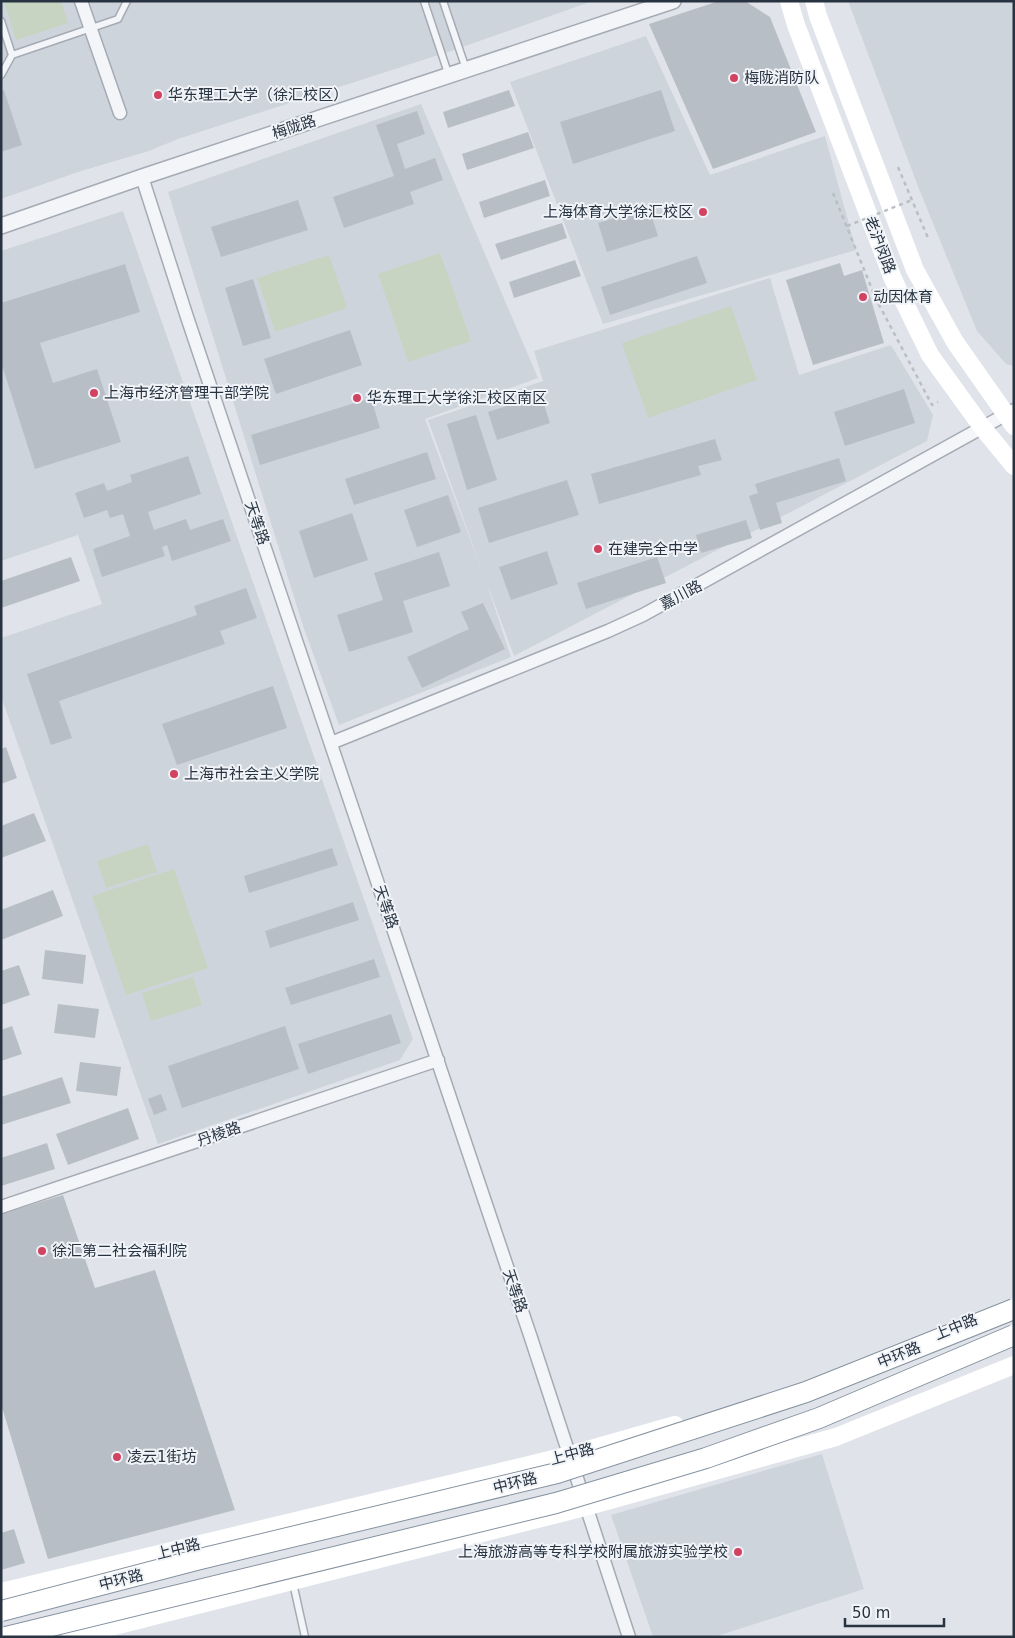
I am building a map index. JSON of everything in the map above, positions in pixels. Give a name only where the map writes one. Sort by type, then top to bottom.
[{"type":"highway","name":"中环路","points":[[1,1610],[196,1560],[557,1472],[806,1392],[1014,1309]]},
{"type":"highway","name":"中环路","points":[[6,1637],[556,1503],[706,1458],[819,1418],[1014,1335]]},
{"type":"main road","name":"老沪闵路","points":[[789,1],[799,34],[894,279],[930,355],[982,427],[1014,466]]},
{"type":"main road","name":"老沪闵路","points":[[814,1],[818,16],[915,270],[955,342],[1011,417]]},
{"type":"main road","name":"上中路","points":[[1,1592],[570,1455],[803,1388],[1014,1304]]},
{"type":"main road","points":[[71,1637],[585,1507],[836,1437],[1014,1365]]},
{"type":"street","points":[[81,1],[120,113]]},
{"type":"street","name":"梅陇路","points":[[1,226],[142,177],[673,1]]},
{"type":"street","name":"天等路","points":[[142,177],[187,317],[332,743],[570,1455],[585,1507],[629,1637]]},
{"type":"street","name":"嘉川路","points":[[332,743],[643,615],[982,427],[1011,417]]},
{"type":"street","name":"丹棱路","points":[[1,1208],[438,1060]]},
{"type":"lane","points":[[1,75],[12,55],[118,19],[127,1]]},
{"type":"lane","points":[[424,1],[449,76]]},
{"type":"lane","points":[[443,1],[466,70]]},
{"type":"lane","points":[[1,21],[12,55]]},
{"type":"lane","points":[[293,1582],[305,1637]]},
{"type":"path","points":[[898,167],[928,238]]},
{"type":"path","points":[[833,193],[876,299],[932,405],[938,402]]},
{"type":"path","points":[[846,226],[912,200]]},
{"type":"shaded area","name":"华东理工大学（徐汇校区）","points":[[1,1],[593,1],[451,51],[178,139],[149,151],[78,172],[1,199]]},
{"type":"shaded area","points":[[848,1],[1014,1],[1014,366],[1006,364],[977,331],[919,189]]},
{"type":"shaded area","name":"上海体育大学徐汇校区","points":[[646,36],[710,175],[825,136],[856,250],[603,324],[510,82]]},
{"type":"shaded area","points":[[421,104],[538,378],[425,419],[484,576],[428,420],[543,381],[534,351],[770,278],[799,375],[891,345],[933,415],[927,441],[514,656],[486,581],[511,657],[339,725],[303,626],[168,192]]},
{"type":"shaded area","name":"上海市社会主义学院","points":[[123,211],[413,1039],[400,1060],[158,1144],[1,696],[1,638],[102,604],[78,535],[1,561],[1,251]]},
{"type":"shaded area","name":"上海旅游高等专科学校附属旅游实验学校","points":[[822,1454],[864,1589],[714,1637],[653,1637],[611,1515]]},
{"type":"green space","points":[[4,1],[61,1],[68,23],[16,40]]},
{"type":"green space","points":[[440,253],[471,341],[408,362],[378,274]]},
{"type":"green space","points":[[329,255],[347,308],[275,332],[257,278]]},
{"type":"green space","points":[[731,306],[757,380],[648,418],[622,343]]},
{"type":"green space","points":[[148,844],[157,872],[106,888],[97,861]]},
{"type":"green space","points":[[174,869],[208,968],[126,995],[92,896]]},
{"type":"green space","points":[[193,977],[202,1005],[151,1021],[142,993]]},
{"type":"building","name":"梅陇消防队","points":[[719,1],[745,1],[770,17],[816,132],[713,169],[649,24]]},
{"type":"building","points":[[4,90],[22,145],[1,152],[1,91]]},
{"type":"building","points":[[509,90],[515,106],[448,128],[443,112]]},
{"type":"building","points":[[661,90],[675,131],[573,164],[560,122]]},
{"type":"building","points":[[417,111],[425,134],[397,144],[405,169],[435,158],[443,180],[410,192],[414,204],[344,228],[333,197],[394,176],[376,125]]},
{"type":"building","points":[[528,132],[534,148],[467,170],[462,154]]},
{"type":"building","points":[[545,180],[550,196],[484,218],[479,202]]},
{"type":"building","points":[[298,200],[308,230],[221,257],[211,227]]},
{"type":"building","points":[[649,208],[658,236],[607,252],[598,223]]},
{"type":"building","points":[[562,223],[567,238],[501,260],[495,244]]},
{"type":"building","points":[[697,256],[707,283],[610,315],[601,287]]},
{"type":"building","points":[[575,260],[581,276],[514,298],[509,282]]},
{"type":"building","points":[[840,263],[844,276],[862,270],[884,343],[813,365],[786,280]]},
{"type":"building","points":[[125,264],[140,312],[40,343],[53,383],[97,369],[121,442],[35,469],[1,362],[1,303]]},
{"type":"building","points":[[253,279],[271,338],[243,346],[225,288]]},
{"type":"building","points":[[350,330],[362,365],[276,394],[264,359]]},
{"type":"building","points":[[904,389],[915,423],[845,446],[834,412]]},
{"type":"building","points":[[541,395],[550,423],[497,440],[488,412]]},
{"type":"building","points":[[371,398],[380,428],[260,465],[251,435]]},
{"type":"building","points":[[476,415],[497,480],[467,490],[447,424]]},
{"type":"building","points":[[715,439],[722,460],[698,466],[701,475],[599,504],[591,474]]},
{"type":"building","points":[[427,452],[436,479],[354,505],[345,479]]},
{"type":"building","points":[[188,456],[201,494],[148,512],[154,530],[186,519],[190,530],[223,519],[231,541],[172,561],[167,545],[162,547],[165,556],[102,577],[93,549],[130,536],[123,514],[110,518],[107,510],[84,518],[75,493],[104,483],[107,491],[132,482],[130,475]]},
{"type":"building","points":[[839,458],[846,481],[776,503],[782,523],[760,530],[749,496],[758,493],[755,484]]},
{"type":"building","points":[[567,480],[579,515],[489,543],[478,508]]},
{"type":"building","points":[[448,495],[461,532],[417,547],[404,510]]},
{"type":"building","points":[[352,513],[368,560],[314,578],[299,531]]},
{"type":"building","points":[[746,520],[752,538],[701,553],[696,535]]},
{"type":"building","points":[[547,551],[558,584],[511,600],[499,567]]},
{"type":"building","points":[[439,552],[450,586],[403,601],[413,632],[349,652],[337,615],[383,600],[374,573]]},
{"type":"building","points":[[71,557],[80,581],[1,608],[1,581]]},
{"type":"building","points":[[657,557],[666,583],[586,609],[577,583]]},
{"type":"building","points":[[246,588],[257,618],[220,631],[225,644],[59,701],[72,738],[51,745],[27,674],[197,615],[194,606]]},
{"type":"building","points":[[483,603],[505,649],[422,688],[407,657],[469,629],[461,612]]},
{"type":"building","points":[[273,686],[287,728],[177,765],[162,724]]},
{"type":"building","points":[[6,747],[17,778],[1,784],[1,749]]},
{"type":"building","points":[[34,813],[46,841],[1,858],[1,826]]},
{"type":"building","points":[[332,848],[338,865],[249,893],[244,876]]},
{"type":"building","points":[[53,890],[63,916],[1,940],[1,910]]},
{"type":"building","points":[[353,902],[359,920],[270,948],[265,931]]},
{"type":"building","points":[[45,950],[86,955],[83,984],[42,979]]},
{"type":"building","points":[[374,959],[380,977],[291,1005],[285,988]]},
{"type":"building","points":[[19,965],[30,995],[1,1005],[1,971]]},
{"type":"building","points":[[58,1004],[99,1009],[95,1038],[54,1033]]},
{"type":"building","points":[[391,1014],[401,1043],[308,1074],[298,1044]]},
{"type":"building","points":[[12,1026],[22,1054],[1,1061],[1,1030]]},
{"type":"building","points":[[285,1026],[299,1069],[182,1108],[168,1066]]},
{"type":"building","points":[[80,1062],[121,1067],[117,1096],[76,1091]]},
{"type":"building","points":[[62,1077],[71,1103],[1,1125],[1,1097]]},
{"type":"building","points":[[161,1094],[167,1110],[154,1115],[148,1099]]},
{"type":"building","points":[[128,1108],[139,1139],[68,1165],[56,1134]]},
{"type":"building","points":[[47,1143],[55,1169],[1,1186],[1,1158]]},
{"type":"building","name":"凌云1街坊","points":[[63,1195],[95,1288],[155,1270],[235,1510],[48,1559],[1,1404],[1,1214]]},
{"type":"building","points":[[14,1529],[25,1563],[1,1570],[1,1533]]},
{"type":"place","name":"梅陇消防队","points":[[734,78]]},
{"type":"place","name":"华东理工大学（徐汇校区）","points":[[158,95]]},
{"type":"place","name":"上海体育大学徐汇校区","points":[[703,212]]},
{"type":"place","name":"动因体育","points":[[863,297]]},
{"type":"place","name":"上海市经济管理干部学院","points":[[94,393]]},
{"type":"place","name":"华东理工大学徐汇校区南区","points":[[357,398]]},
{"type":"place","name":"在建完全中学","points":[[598,549]]},
{"type":"place","name":"上海市社会主义学院","points":[[174,774]]},
{"type":"place","name":"徐汇第二社会福利院","points":[[42,1251]]},
{"type":"place","name":"凌云1街坊","points":[[117,1457]]},
{"type":"place","name":"上海旅游高等专科学校附属旅游实验学校","points":[[738,1552]]}]
